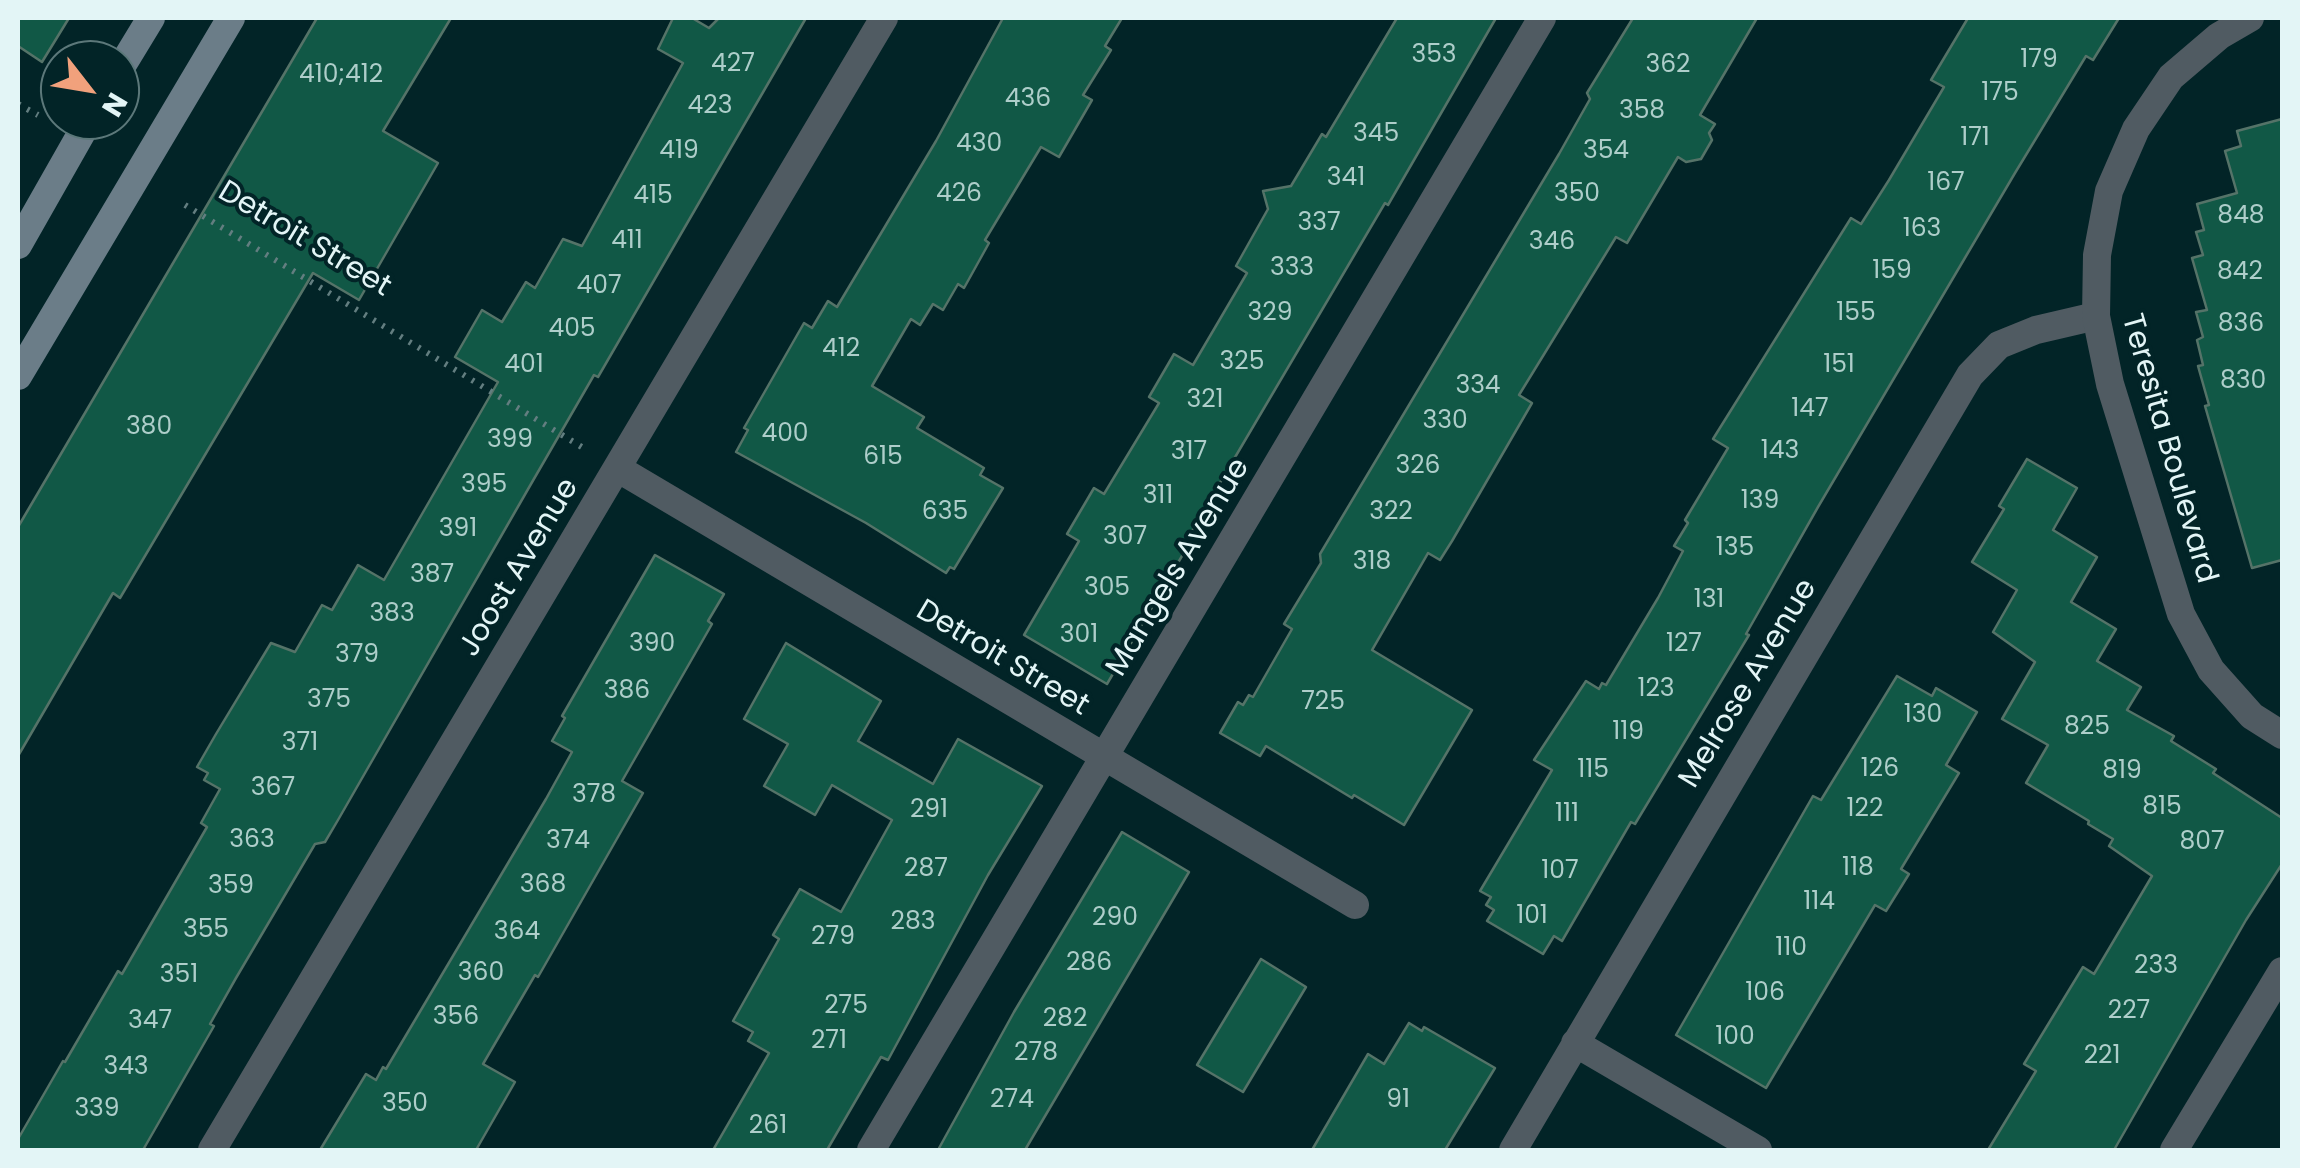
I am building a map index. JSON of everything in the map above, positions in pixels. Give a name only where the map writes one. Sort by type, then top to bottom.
[{"type":"main road","points":[[137,40],[150,18]]},
{"type":"main road","points":[[18,376],[231,18]]},
{"type":"main road","points":[[18,245],[78,140]]},
{"type":"street","name":"Joost Avenue","points":[[212,1150],[606,462],[884,18]]},
{"type":"street","name":"Mangels Avenue","points":[[871,1150],[1542,18]]},
{"type":"street","name":"Teresita Boulevard","points":[[2250,18],[2220,36],[2172,77],[2136,129],[2109,190],[2097,255],[2096,316],[2110,384],[2181,614],[2211,670],[2252,716],[2282,735]]},
{"type":"street","name":"Melrose Avenue","points":[[1513,1150],[1970,375],[1999,346],[2036,330],[2096,316]]},
{"type":"street","name":"Detroit Street","points":[[606,462],[1355,905]]},
{"type":"street","points":[[2174,1150],[2282,971]]},
{"type":"street","points":[[1575,1043],[1758,1150]]},
{"type":"path","points":[[18,104],[38,115]]},
{"type":"path","name":"Detroit Street","points":[[185,206],[606,462]]},
{"type":"building","points":[[18,18],[69,18],[56,40],[40,40],[40,61],[18,46]]},
{"type":"building","points":[[317,18],[451,18],[383,131],[438,163],[359,300],[313,273],[120,598],[113,593],[18,756],[18,527]]},
{"type":"building","points":[[673,18],[692,18],[709,28],[719,18],[806,18],[598,377],[594,375],[325,842],[315,844],[236,978],[210,1024],[214,1026],[143,1150],[18,1150],[18,1139],[63,1061],[118,971],[122,974],[207,827],[201,823],[220,789],[204,780],[208,773],[197,767],[216,734],[271,643],[295,652],[322,605],[332,610],[358,565],[384,580],[498,382],[455,357],[482,310],[502,322],[526,282],[535,288],[563,239],[582,246],[683,63],[658,49]]},
{"type":"building","points":[[1003,18],[1122,18],[1105,46],[1111,50],[1083,95],[1092,100],[1059,157],[1041,147],[985,240],[989,243],[964,288],[958,284],[943,310],[933,304],[920,325],[911,319],[872,386],[924,417],[917,428],[984,468],[980,475],[1003,488],[954,569],[950,567],[946,573],[866,523],[736,452],[748,430],[744,428],[804,323],[812,328],[828,301],[837,307],[936,141]]},
{"type":"building","points":[[1397,18],[1496,18],[1211,498],[1186,542],[1189,544],[1107,684],[1024,635],[1079,541],[1067,534],[1094,488],[1104,494],[1159,403],[1149,397],[1174,354],[1193,365],[1247,273],[1236,266],[1268,209],[1263,191],[1291,186],[1322,134],[1326,137]]},
{"type":"building","points":[[1633,18],[1757,18],[1700,115],[1715,124],[1709,133],[1712,140],[1701,159],[1686,162],[1678,157],[1627,243],[1616,237],[1519,395],[1532,403],[1452,541],[1440,560],[1428,553],[1372,650],[1472,710],[1404,825],[1266,746],[1260,756],[1220,733],[1238,702],[1243,705],[1249,695],[1253,697],[1292,629],[1284,624],[1321,563],[1320,554],[1559,154],[1590,99],[1587,93]]},
{"type":"building","points":[[1968,18],[2119,18],[2093,60],[2086,56],[2015,173],[1818,507],[1746,634],[1749,635],[1635,824],[1631,822],[1562,941],[1554,936],[1543,954],[1487,921],[1494,910],[1486,905],[1491,897],[1480,891],[1552,770],[1534,760],[1586,681],[1599,689],[1602,683],[1606,685],[1658,598],[1683,551],[1674,546],[1688,523],[1685,520],[1728,448],[1713,439],[1851,218],[1861,224],[1889,180],[1944,87],[1931,80]]},
{"type":"building","points":[[2282,119],[2282,560],[2252,568],[2205,406],[2209,405],[2198,366],[2203,365],[2197,340],[2203,337],[2196,312],[2207,310],[2192,258],[2203,255],[2196,232],[2204,230],[2197,204],[2237,193],[2225,151],[2241,146],[2237,131]]},
{"type":"building","points":[[2027,459],[2077,488],[2053,530],[2097,557],[2071,602],[2116,629],[2097,661],[2141,687],[2127,710],[2174,736],[2171,741],[2216,769],[2213,773],[2282,818],[2282,864],[2114,1150],[1988,1150],[2036,1071],[2024,1064],[2083,967],[2094,974],[2152,876],[2109,846],[2113,839],[2089,821],[2026,783],[2048,745],[2002,719],[2035,662],[1993,632],[2017,590],[1972,562],[2004,509],[1999,506]]},
{"type":"building","points":[[655,555],[724,594],[708,621],[712,624],[622,781],[643,793],[538,977],[535,975],[483,1064],[515,1082],[476,1150],[320,1150],[366,1074],[376,1080],[383,1067],[386,1069],[546,799],[572,752],[552,741],[565,718],[562,716]]},
{"type":"building","points":[[786,643],[881,701],[858,741],[933,784],[958,739],[1042,786],[988,875],[888,1060],[881,1057],[827,1150],[713,1150],[769,1053],[748,1041],[753,1032],[733,1021],[779,939],[773,935],[800,889],[841,912],[892,820],[832,785],[815,815],[764,786],[788,744],[744,719]]},
{"type":"building","points":[[1897,676],[1932,696],[1936,688],[1977,712],[1946,765],[1959,773],[1901,869],[1909,874],[1886,911],[1875,905],[1766,1088],[1676,1035],[1813,796],[1821,800]]},
{"type":"building","points":[[1122,832],[1189,872],[1025,1150],[938,1150],[1014,1012]]},
{"type":"building","points":[[1261,959],[1306,987],[1243,1092],[1197,1065]]},
{"type":"building","points":[[1409,1023],[1422,1031],[1424,1027],[1495,1068],[1445,1150],[1312,1150],[1368,1054],[1384,1064]]}]
